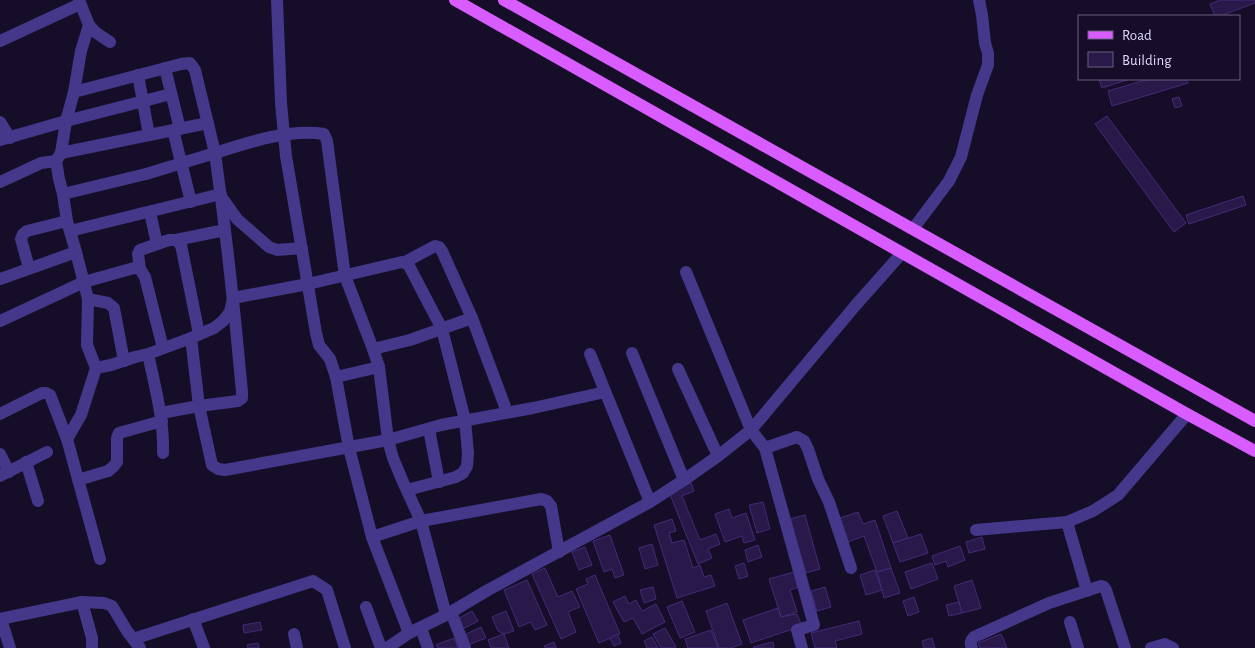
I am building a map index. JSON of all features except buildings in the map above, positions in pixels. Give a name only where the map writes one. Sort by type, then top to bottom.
[{"type":"main road","points":[[455,0],[1255,451]]},
{"type":"main road","points":[[504,0],[1255,421]]},
{"type":"street","points":[[277,0],[281,103],[286,156],[318,345],[330,359],[336,377],[349,448],[372,537],[415,630],[428,648]]},
{"type":"street","points":[[913,229],[949,181],[961,157],[977,95],[988,65],[988,53],[979,0]]},
{"type":"street","points":[[0,41],[80,2],[89,25],[95,32],[110,42]]},
{"type":"street","points":[[67,439],[81,415],[96,368],[87,345],[88,299],[68,226],[59,179],[58,157],[74,92],[81,51],[89,25]]},
{"type":"street","points":[[74,92],[190,63],[195,70],[215,153],[233,298],[242,392],[242,398],[238,401],[199,406],[119,433],[116,438],[117,462],[113,467],[108,471],[78,480]]},
{"type":"street","points":[[165,68],[182,164],[191,202]]},
{"type":"street","points":[[138,75],[149,135]]},
{"type":"street","points":[[0,122],[5,139],[171,94]]},
{"type":"street","points":[[0,182],[58,157],[208,123]]},
{"type":"street","points":[[63,194],[182,164],[237,146],[284,134],[324,134],[327,141],[345,276],[379,367],[388,440],[393,458],[421,521],[448,614],[465,648]]},
{"type":"street","points":[[221,196],[237,219],[269,247],[277,250],[302,248]]},
{"type":"street","points":[[29,268],[21,239],[27,231],[150,212],[221,196]]},
{"type":"street","points":[[150,212],[157,244]]},
{"type":"street","points":[[163,348],[145,276],[140,269],[138,254],[140,250],[169,240],[225,230]]},
{"type":"street","points":[[176,240],[181,245],[195,336],[199,406],[212,465],[218,470],[349,448],[465,420],[533,408],[605,392]]},
{"type":"street","points":[[233,298],[308,284],[406,262],[435,246],[438,247],[442,251],[472,318],[507,412]]},
{"type":"street","points":[[0,279],[76,252]]},
{"type":"street","points":[[392,646],[415,630],[448,614],[650,502],[718,456],[751,430],[902,253]]},
{"type":"street","points":[[406,262],[442,329],[465,420],[468,454],[467,466],[463,473],[456,477],[407,490]]},
{"type":"street","points":[[0,322],[84,282],[134,268],[140,269]]},
{"type":"street","points":[[686,272],[751,430],[765,448],[814,624],[797,630],[802,648]]},
{"type":"street","points":[[96,368],[148,354],[214,328],[230,312],[233,298]]},
{"type":"street","points":[[88,299],[108,303],[114,308],[124,360]]},
{"type":"street","points":[[373,348],[410,340],[472,318]]},
{"type":"street","points":[[632,353],[684,480]]},
{"type":"street","points":[[148,354],[162,417],[163,453]]},
{"type":"street","points":[[590,354],[650,502]]},
{"type":"street","points":[[336,377],[379,367]]},
{"type":"street","points":[[678,369],[718,456]]},
{"type":"street","points":[[0,414],[42,394],[50,395],[67,439],[100,560]]},
{"type":"street","points":[[976,530],[1067,522],[1093,511],[1118,495],[1187,414]]},
{"type":"street","points":[[429,429],[439,482]]},
{"type":"street","points":[[765,448],[797,437],[804,441],[829,502],[851,568]]},
{"type":"street","points":[[0,454],[4,474],[47,452]]},
{"type":"street","points":[[26,462],[38,501]]},
{"type":"street","points":[[372,537],[421,521],[541,499],[547,501],[551,506],[559,552]]},
{"type":"street","points":[[1067,522],[1087,591]]},
{"type":"street","points":[[10,648],[1,619],[82,602],[104,603],[112,606],[137,644],[193,619],[313,581],[327,590],[345,648]]},
{"type":"street","points":[[326,584],[345,648]]},
{"type":"street","points":[[972,648],[970,643],[974,637],[1049,603],[1101,586],[1104,587],[1125,648]]},
{"type":"street","points":[[82,602],[92,638],[92,648]]},
{"type":"street","points":[[366,607],[381,648]]},
{"type":"street","points":[[193,619],[204,648]]},
{"type":"street","points":[[1070,622],[1078,648]]},
{"type":"street","points":[[294,634],[297,648]]},
{"type":"street","points":[[1151,648],[1164,644],[1173,648]]}]
